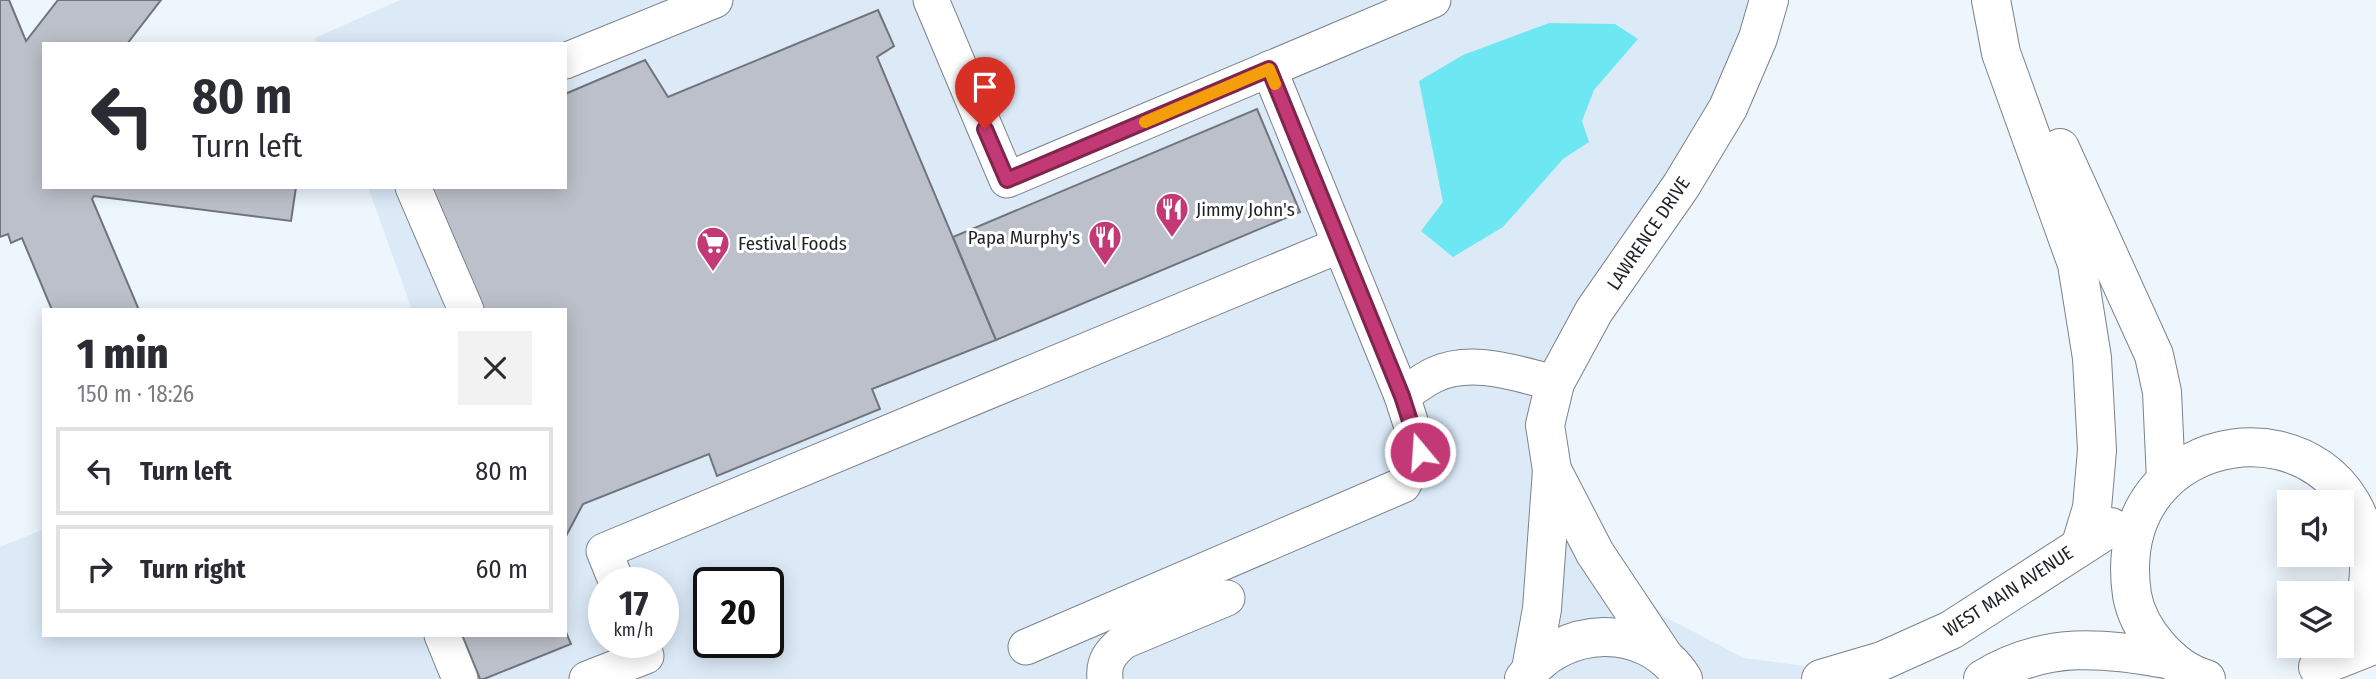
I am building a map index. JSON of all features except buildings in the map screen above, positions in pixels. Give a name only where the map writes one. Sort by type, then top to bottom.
[{"type":"main road","name":"LAWRENCE DRIVE","points":[[1527,674],[1542,609],[1552,470],[1545,425],[1555,383],[1594,311],[1681,186],[1728,108],[1758,38],[1769,0]]},
{"type":"main road","points":[[1992,2],[2017,47],[2154,355],[2162,392],[2157,491],[2133,534],[2128,568],[2134,603],[2143,624],[2194,674]]},
{"type":"main road","points":[[1992,2],[2001,53],[2077,264],[2092,358],[2097,450],[2092,508],[2081,544]]},
{"type":"main road","name":"WEST MAIN AVENUE","points":[[1821,679],[1882,661],[1951,631],[2157,491],[2193,460],[2226,449],[2260,447],[2294,454],[2323,471]]},
{"type":"main road","name":"LAWRENCE DRIVE","points":[[1552,470],[1595,553],[1684,673]]},
{"type":"main road","points":[[2323,471],[2376,486]]},
{"type":"main road","points":[[2322,659],[2363,607],[2370,570],[2365,533],[2355,510],[2349,499],[2323,471]]},
{"type":"main road","points":[[1527,674],[1565,644],[1596,637],[1628,639],[1648,646],[1684,673]]},
{"type":"main road","points":[[2322,659],[2376,644]]},
{"type":"main road","points":[[1983,679],[2032,656],[2079,648],[2194,674]]},
{"type":"lane","points":[[567,60],[715,0]]},
{"type":"lane","points":[[931,0],[1007,180],[1433,0]]},
{"type":"lane","points":[[1026,647],[1402,485],[1420,452],[1402,396],[1269,69]]},
{"type":"lane","points":[[414,189],[465,308]]},
{"type":"lane","points":[[610,567],[604,551],[1340,246]]},
{"type":"lane","points":[[1402,396],[1435,374],[1467,366],[1499,370],[1555,383]]},
{"type":"lane","points":[[1105,679],[1104,669],[1110,652],[1124,641],[1227,598]]},
{"type":"lane","points":[[443,637],[460,679]]},
{"type":"lane","points":[[587,679],[641,658]]},
{"type":"shaded area","points":[[400,0],[1769,0],[1594,311],[1552,470],[1663,616],[1744,658],[1850,672],[1853,679],[0,679],[0,547],[42,530],[42,637],[567,637],[567,308],[411,308],[369,189],[567,189],[567,42],[316,42],[315,38]]},
{"type":"water","points":[[1549,23],[1615,24],[1638,39],[1594,90],[1582,121],[1589,142],[1563,159],[1503,227],[1453,257],[1421,231],[1443,202],[1419,81],[1463,55]]},
{"type":"slow traffic","points":[[1145,122],[1269,69],[1275,84]]},
{"type":"place","name":"Jimmy John's","points":[[1172,239]]},
{"type":"place","name":"Papa Murphy's","points":[[1105,267]]},
{"type":"place","name":"Festival Foods","points":[[713,273]]},
{"type":"route","points":[[985,129],[1007,180],[1269,69],[1402,396],[1420,452]]}]
